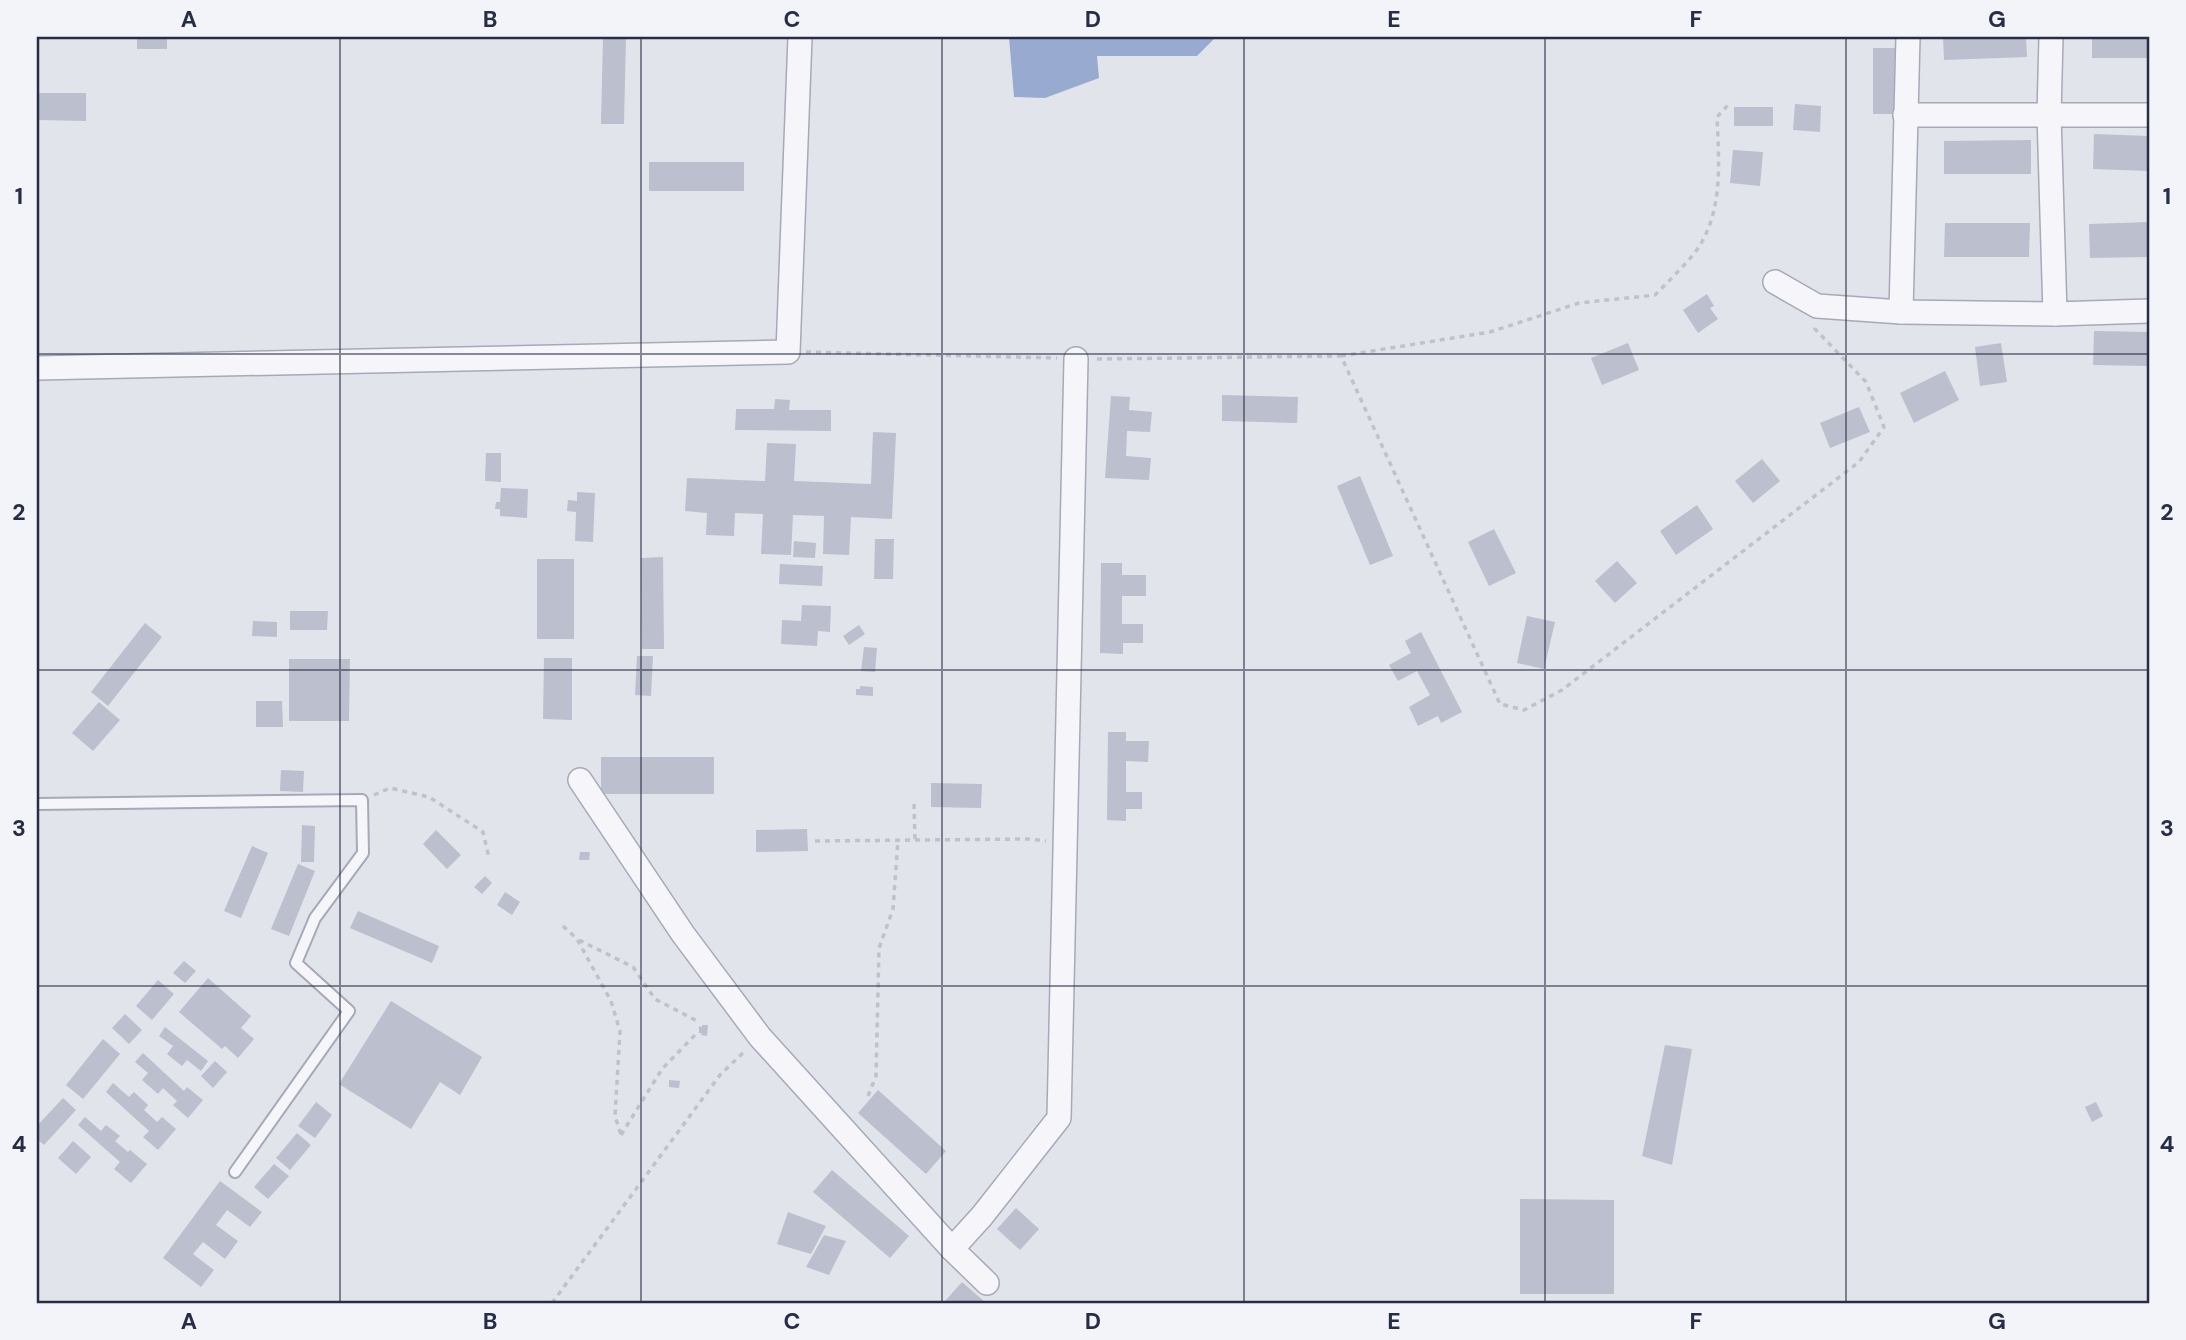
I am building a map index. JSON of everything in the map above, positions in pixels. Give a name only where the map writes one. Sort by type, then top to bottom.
[{"type":"street","points":[[37,368],[788,352],[800,37]]},
{"type":"street","points":[[1901,312],[1908,37]]},
{"type":"street","points":[[2051,37],[2049,115],[2055,314]]},
{"type":"street","points":[[1905,115],[2149,116]]},
{"type":"street","points":[[1775,282],[1817,306],[1901,312],[2055,314],[2149,311]]},
{"type":"street","points":[[952,1249],[982,1216],[1059,1118],[1076,359]]},
{"type":"street","points":[[580,780],[683,934],[760,1037],[952,1249],[987,1283]]},
{"type":"lane","points":[[37,804],[362,800],[363,853],[315,918],[296,963],[349,1011],[235,1172]]},
{"type":"path","points":[[788,352],[1076,359],[1341,356],[1490,332],[1578,303],[1655,295],[1694,253],[1710,226],[1720,179],[1717,117],[1728,105]]},
{"type":"path","points":[[1341,356],[1500,704],[1524,710],[1562,690],[1859,462],[1884,428],[1866,382],[1815,328],[1817,306]]},
{"type":"path","points":[[362,800],[390,788],[429,797],[483,832],[489,858]]},
{"type":"path","points":[[914,804],[915,840]]},
{"type":"path","points":[[815,841],[1027,839],[1065,843]]},
{"type":"path","points":[[868,1096],[876,1076],[879,948],[893,909],[898,840]]},
{"type":"path","points":[[563,926],[577,939],[633,967],[655,999],[697,1021]]},
{"type":"path","points":[[577,939],[611,1001],[620,1031],[615,1116],[621,1135],[662,1069],[695,1035]]},
{"type":"path","points":[[552,1303],[720,1075],[760,1037]]},
{"type":"water","points":[[1009,37],[1216,37],[1197,56],[1097,56],[1099,78],[1045,98],[1014,97]]},
{"type":"building","points":[[137,37],[167,37],[167,49],[137,49]]},
{"type":"building","points":[[603,37],[626,37],[624,124],[601,124]]},
{"type":"building","points":[[1943,37],[2026,37],[2027,57],[1944,60]]},
{"type":"building","points":[[2092,37],[2149,37],[2149,58],[2092,58]]},
{"type":"building","points":[[1873,48],[1895,48],[1894,114],[1873,114]]},
{"type":"building","points":[[37,93],[86,93],[86,121],[37,120]]},
{"type":"building","points":[[1795,104],[1821,106],[1820,132],[1793,130]]},
{"type":"building","points":[[1734,107],[1773,107],[1773,126],[1734,126]]},
{"type":"building","points":[[2094,134],[2149,136],[2149,171],[2093,169]]},
{"type":"building","points":[[2031,140],[2031,174],[1944,174],[1944,141]]},
{"type":"building","points":[[1733,150],[1763,152],[1760,186],[1730,183]]},
{"type":"building","points":[[649,162],[744,162],[744,191],[649,191]]},
{"type":"building","points":[[2149,222],[2149,257],[2090,258],[2089,224]]},
{"type":"building","points":[[1945,223],[2030,223],[2029,257],[1944,257]]},
{"type":"building","points":[[1707,294],[1714,306],[1710,308],[1718,319],[1698,333],[1683,310]]},
{"type":"building","points":[[2094,331],[2149,332],[2149,366],[2093,365]]},
{"type":"building","points":[[1628,343],[1639,370],[1602,385],[1591,358]]},
{"type":"building","points":[[2001,343],[2007,382],[1980,386],[1975,347]]},
{"type":"building","points":[[1945,371],[1959,400],[1914,423],[1900,393]]},
{"type":"building","points":[[1222,395],[1298,397],[1297,423],[1222,421]]},
{"type":"building","points":[[1111,396],[1130,397],[1129,410],[1152,412],[1150,432],[1127,431],[1126,456],[1151,458],[1149,480],[1105,478]]},
{"type":"building","points":[[775,399],[790,400],[789,410],[831,410],[831,431],[735,430],[736,409],[774,409]]},
{"type":"building","points":[[1859,407],[1870,432],[1830,448],[1820,423]]},
{"type":"building","points":[[873,432],[896,433],[892,519],[851,517],[849,555],[823,554],[824,516],[793,515],[791,555],[761,554],[763,514],[735,513],[734,536],[706,535],[707,513],[685,511],[687,478],[765,481],[767,443],[796,444],[794,481],[871,484]]},
{"type":"building","points":[[486,453],[501,453],[501,482],[485,481]]},
{"type":"building","points":[[1762,459],[1780,481],[1753,503],[1735,481]]},
{"type":"building","points":[[1360,476],[1393,556],[1370,565],[1337,486]]},
{"type":"building","points":[[501,488],[528,489],[527,518],[500,516],[500,509],[495,509],[496,502],[500,502]]},
{"type":"building","points":[[577,492],[595,493],[593,542],[575,541],[576,512],[567,511],[568,500],[577,501]]},
{"type":"building","points":[[1697,505],[1713,529],[1676,555],[1660,531]]},
{"type":"building","points":[[1494,529],[1516,573],[1489,586],[1468,542]]},
{"type":"building","points":[[875,539],[894,539],[893,579],[874,579]]},
{"type":"building","points":[[794,541],[816,543],[815,558],[793,557]]},
{"type":"building","points":[[663,557],[664,649],[642,649],[641,558]]},
{"type":"building","points":[[537,559],[574,559],[574,639],[537,639]]},
{"type":"building","points":[[1617,561],[1637,583],[1615,603],[1595,581]]},
{"type":"building","points":[[1101,563],[1122,563],[1122,575],[1146,575],[1146,596],[1122,596],[1122,624],[1143,624],[1143,643],[1123,643],[1123,654],[1100,653]]},
{"type":"building","points":[[780,564],[823,566],[822,586],[779,584]]},
{"type":"building","points":[[802,605],[831,606],[830,632],[818,631],[817,646],[781,644],[782,620],[801,621]]},
{"type":"building","points":[[290,611],[328,611],[327,630],[290,630]]},
{"type":"building","points":[[1527,616],[1555,622],[1544,669],[1517,663]]},
{"type":"building","points":[[253,621],[277,622],[277,637],[252,636]]},
{"type":"building","points":[[145,623],[162,637],[108,706],[91,692]]},
{"type":"building","points":[[859,625],[865,634],[849,645],[843,636]]},
{"type":"building","points":[[1421,632],[1462,712],[1441,723],[1438,716],[1418,726],[1409,707],[1430,695],[1417,671],[1398,681],[1389,665],[1411,653],[1405,641]]},
{"type":"building","points":[[864,647],[877,648],[875,672],[861,671]]},
{"type":"building","points":[[637,656],[653,656],[651,696],[635,695]]},
{"type":"building","points":[[544,658],[572,658],[572,720],[543,719]]},
{"type":"building","points":[[289,659],[350,659],[349,721],[289,721]]},
{"type":"building","points":[[860,686],[873,687],[873,696],[856,695],[856,689],[860,689]]},
{"type":"building","points":[[256,701],[282,701],[283,727],[256,727]]},
{"type":"building","points":[[99,702],[120,720],[93,751],[72,733]]},
{"type":"building","points":[[1108,732],[1126,732],[1126,741],[1149,741],[1148,762],[1126,761],[1126,792],[1142,792],[1142,809],[1126,809],[1126,821],[1107,820]]},
{"type":"building","points":[[601,757],[714,757],[714,794],[601,794]]},
{"type":"building","points":[[281,770],[304,771],[303,792],[280,791]]},
{"type":"building","points":[[931,783],[982,784],[981,808],[931,807]]},
{"type":"building","points":[[302,825],[315,826],[314,862],[301,862]]},
{"type":"building","points":[[807,829],[808,851],[756,852],[756,830]]},
{"type":"building","points":[[436,830],[461,855],[447,869],[423,844]]},
{"type":"building","points":[[252,846],[268,853],[241,918],[224,911]]},
{"type":"building","points":[[580,852],[590,852],[589,860],[579,860]]},
{"type":"building","points":[[298,864],[315,871],[289,936],[271,929]]},
{"type":"building","points":[[485,876],[492,883],[482,894],[474,887]]},
{"type":"building","points":[[505,892],[520,902],[512,915],[497,905]]},
{"type":"building","points":[[358,911],[439,946],[432,963],[350,928]]},
{"type":"building","points":[[184,961],[196,971],[185,983],[173,973]]},
{"type":"building","points":[[208,978],[251,1016],[241,1028],[254,1039],[238,1058],[225,1046],[222,1049],[179,1012]]},
{"type":"building","points":[[158,980],[174,994],[152,1020],[136,1006]]},
{"type":"building","points":[[391,1001],[482,1057],[460,1095],[440,1082],[411,1129],[339,1084]]},
{"type":"building","points":[[125,1014],[142,1030],[129,1044],[112,1028]]},
{"type":"building","points":[[708,1025],[707,1036],[699,1033],[699,1026]]},
{"type":"building","points":[[165,1027],[208,1061],[201,1071],[187,1060],[182,1066],[167,1054],[173,1046],[159,1036]]},
{"type":"building","points":[[103,1039],[120,1054],[83,1099],[66,1085]]},
{"type":"building","points":[[1665,1045],[1692,1049],[1672,1165],[1642,1156]]},
{"type":"building","points":[[143,1053],[184,1091],[187,1087],[203,1100],[188,1118],[173,1105],[177,1101],[163,1088],[158,1094],[142,1080],[148,1073],[135,1062]]},
{"type":"building","points":[[215,1061],[227,1072],[213,1088],[201,1076]]},
{"type":"building","points":[[669,1080],[680,1081],[679,1088],[669,1087]]},
{"type":"building","points":[[113,1083],[129,1097],[134,1092],[148,1105],[144,1110],[157,1122],[162,1117],[176,1129],[158,1150],[143,1137],[149,1131],[106,1092]]},
{"type":"building","points":[[878,1090],[946,1151],[926,1174],[858,1113]]},
{"type":"building","points":[[63,1098],[76,1110],[44,1145],[37,1139],[37,1126]]},
{"type":"building","points":[[316,1102],[332,1115],[315,1138],[298,1126]]},
{"type":"building","points":[[2096,1102],[2103,1116],[2092,1122],[2085,1107]]},
{"type":"building","points":[[85,1117],[101,1131],[106,1125],[120,1136],[115,1141],[147,1164],[131,1183],[114,1169],[120,1162],[78,1125]]},
{"type":"building","points":[[297,1133],[311,1145],[290,1170],[276,1158]]},
{"type":"building","points":[[73,1141],[91,1157],[76,1174],[58,1158]]},
{"type":"building","points":[[274,1164],[289,1176],[268,1199],[254,1187]]},
{"type":"building","points":[[832,1170],[909,1236],[890,1258],[813,1192]]},
{"type":"building","points":[[220,1181],[262,1212],[250,1227],[227,1210],[216,1225],[238,1241],[225,1259],[203,1242],[193,1254],[214,1270],[201,1287],[163,1258]]},
{"type":"building","points":[[1520,1199],[1614,1200],[1614,1294],[1520,1294]]},
{"type":"building","points":[[1016,1208],[1039,1229],[1020,1250],[997,1229]]},
{"type":"building","points":[[788,1212],[826,1226],[811,1254],[777,1244]]},
{"type":"building","points":[[824,1235],[846,1241],[829,1275],[806,1267]]},
{"type":"building","points":[[962,1282],[986,1303],[945,1301]]}]
